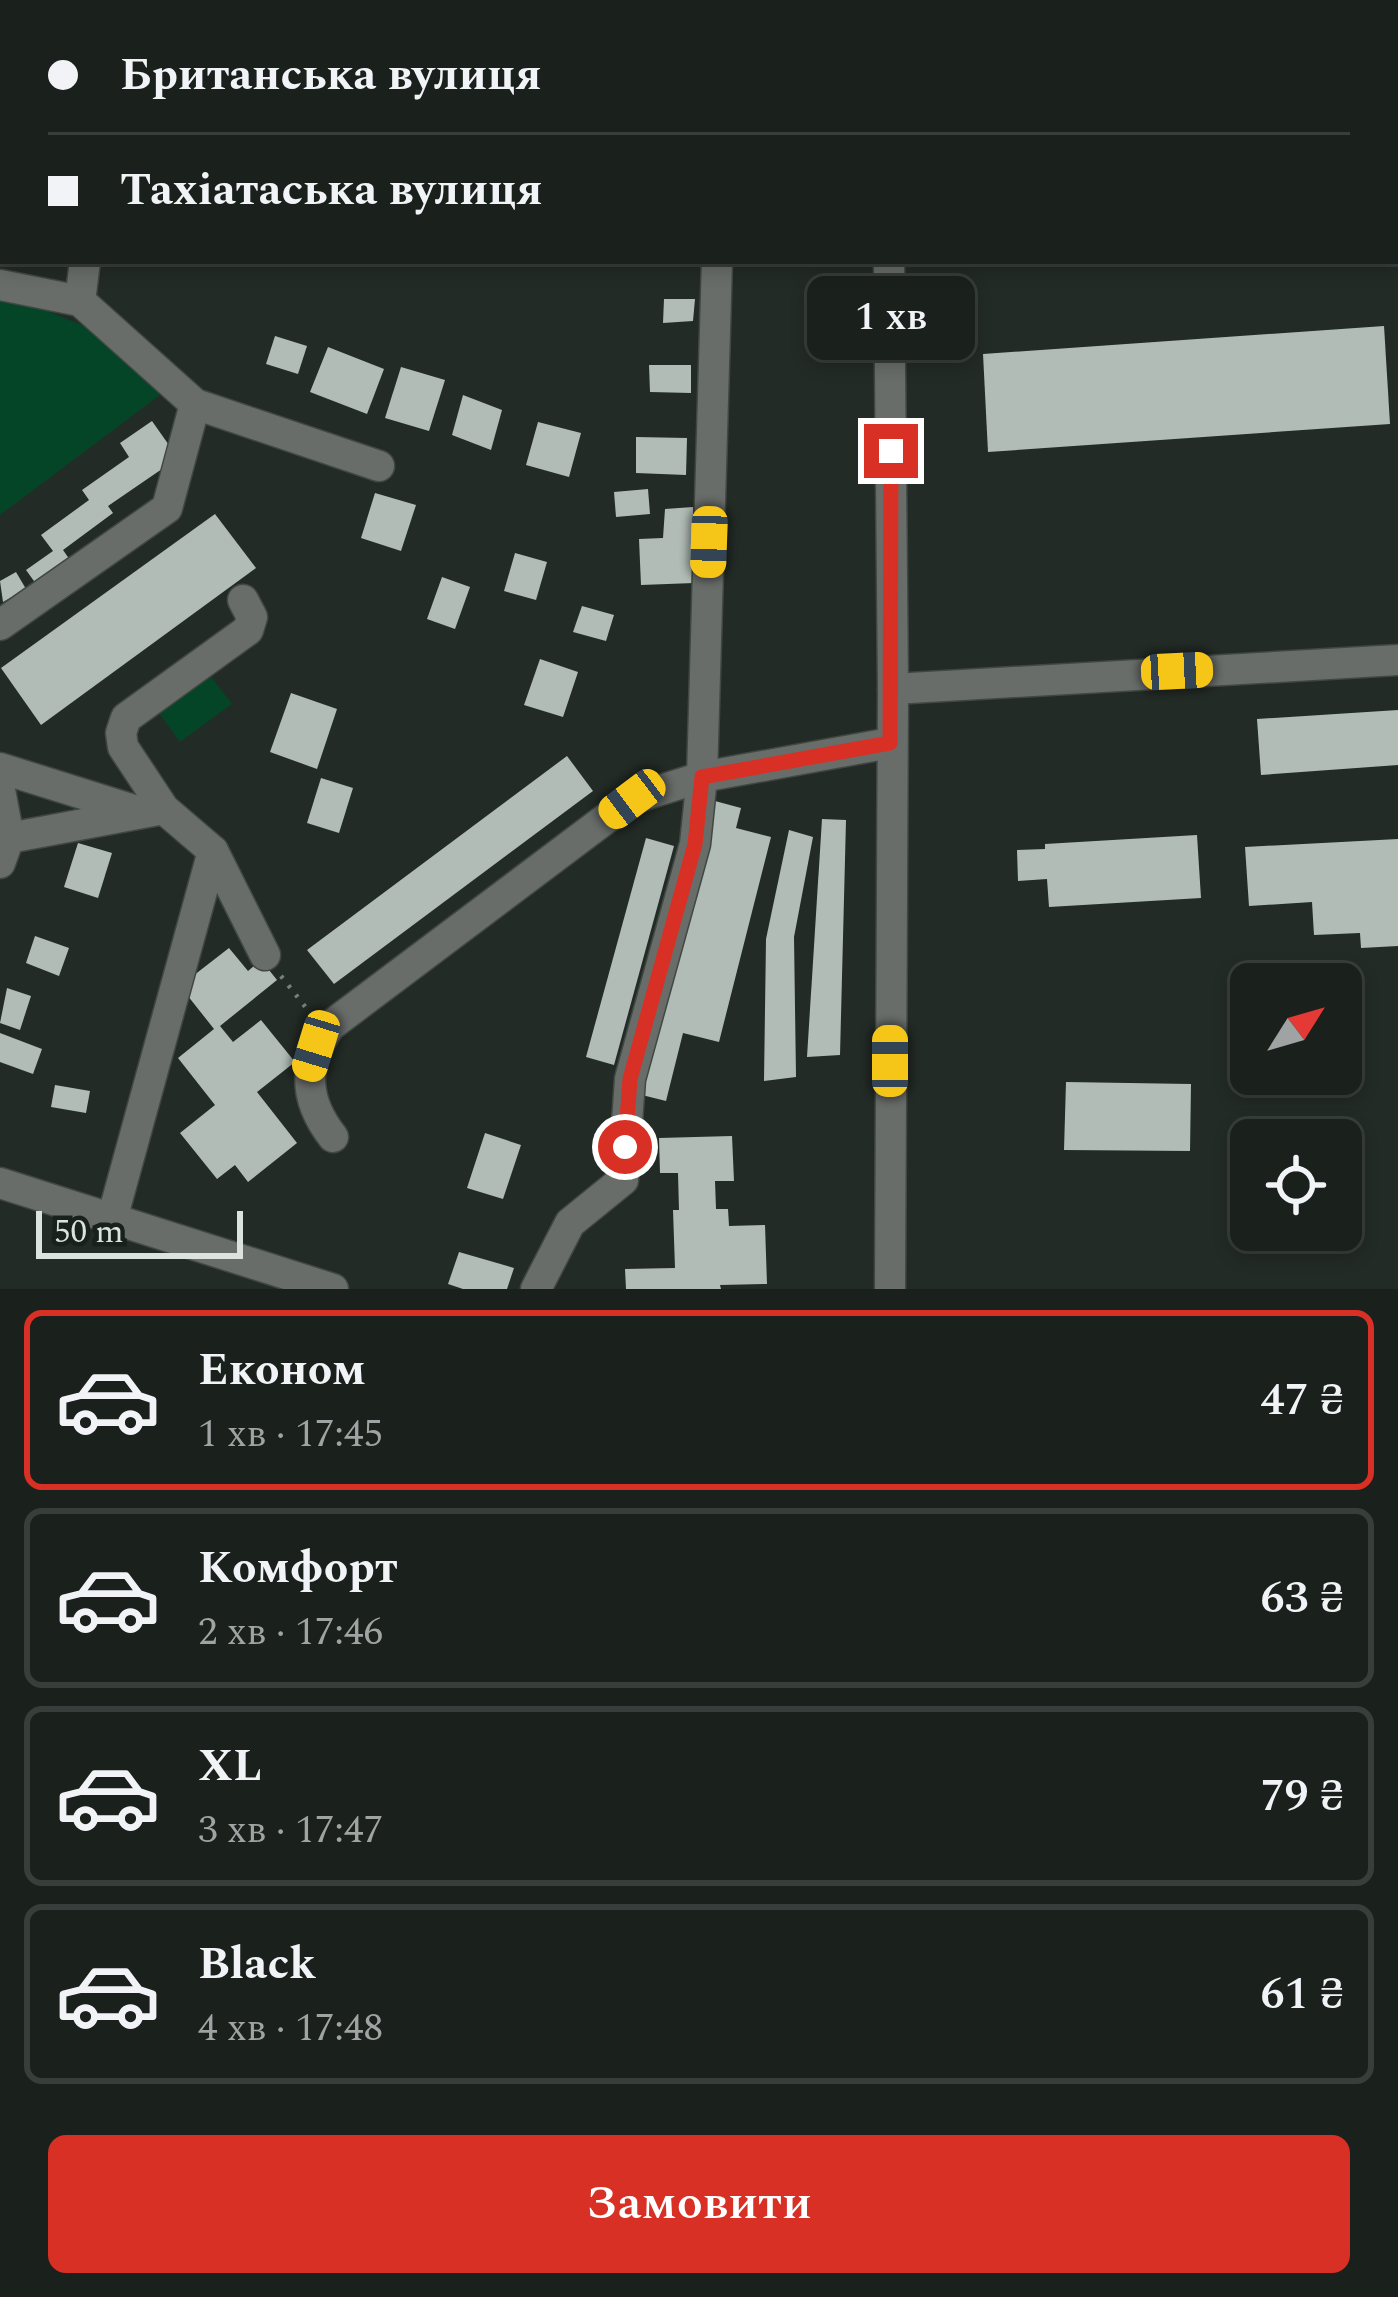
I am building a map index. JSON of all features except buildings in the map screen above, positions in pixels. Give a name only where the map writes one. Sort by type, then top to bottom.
[{"type":"street","points":[[80,301],[85,264]]},
{"type":"street","points":[[536,1289],[570,1223],[623,1180],[630,1079],[695,844],[702,777],[717,264]]},
{"type":"street","points":[[889,264],[890,1289]]},
{"type":"street","points":[[0,285],[80,301],[195,404],[379,466]]},
{"type":"street","points":[[0,626],[167,508],[195,404]]},
{"type":"street","points":[[154,811],[123,746],[126,718],[248,630],[252,617],[243,600]]},
{"type":"street","points":[[893,689],[1398,660]]},
{"type":"street","points":[[333,1137],[309,1095],[309,1070],[316,1046],[326,1033],[632,799],[702,777],[890,743]]},
{"type":"street","points":[[0,768],[154,811],[213,851],[266,955]]},
{"type":"street","points":[[0,790],[4,850],[154,811]]},
{"type":"street","points":[[112,1219],[213,851]]},
{"type":"street","points":[[0,1183],[333,1289]]},
{"type":"path","points":[[266,955],[326,1033]]},
{"type":"green space","points":[[0,291],[103,334],[160,395],[0,515]]},
{"type":"green space","points":[[209,674],[232,704],[180,742],[158,712]]},
{"type":"route","points":[[625,1147],[630,1079],[695,844],[702,777],[890,743],[891,451]]}]
